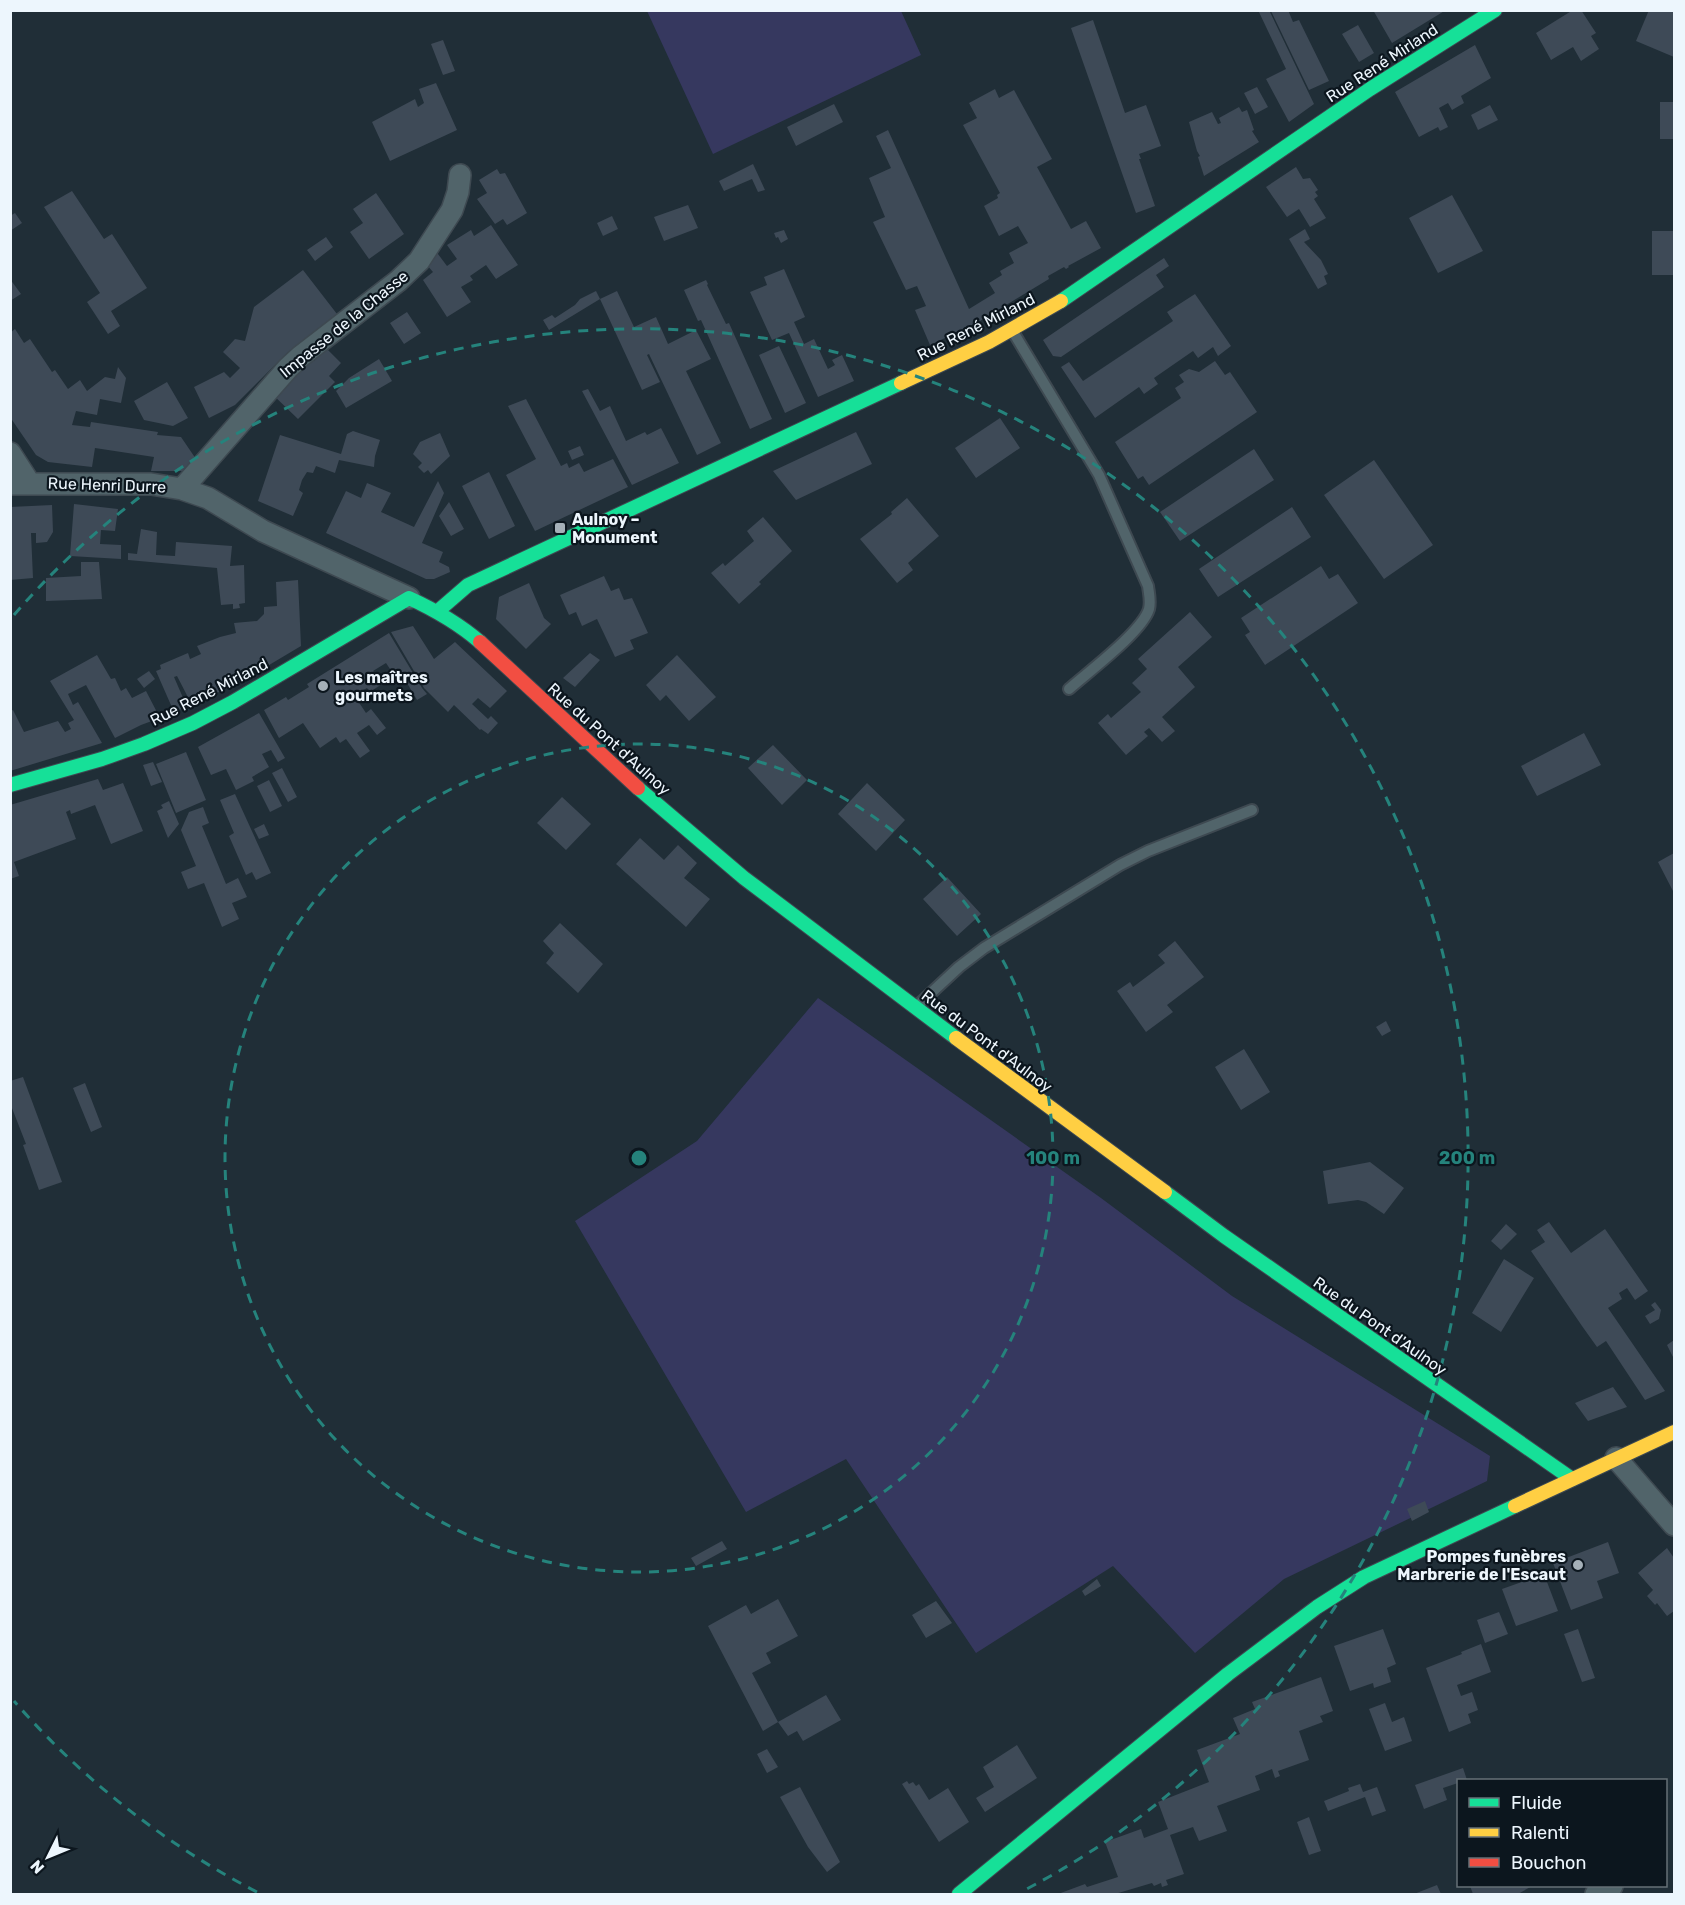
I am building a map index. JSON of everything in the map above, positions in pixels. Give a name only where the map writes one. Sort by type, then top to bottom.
[{"type":"street","name":"Rue René Mirland","points":[[438,611],[468,585],[1012,330],[1071,294],[1370,89],[1495,10]]},
{"type":"street","name":"Impasse de la Chasse","points":[[182,489],[283,373],[419,261],[452,210],[458,192],[460,175]]},
{"type":"street","points":[[10,453],[20,484]]},
{"type":"street","name":"Rue Henri Durre","points":[[20,484],[151,484],[182,489],[220,504],[252,525],[409,598]]},
{"type":"street","name":"Rue René Mirland","points":[[10,785],[102,759],[194,723],[409,598]]},
{"type":"street","name":"Rue du Pont d'Aulnoy","points":[[409,598],[453,620],[674,820],[744,878],[915,1008],[1224,1236],[1572,1479]]},
{"type":"street","points":[[959,1894],[1061,1813],[1268,1641],[1327,1599],[1364,1577],[1674,1432]]},
{"type":"street","points":[[1616,1458],[1674,1525]]},
{"type":"lane","points":[[1012,330],[1099,475],[1148,586],[1150,598],[1149,610],[1130,635],[1069,689]]},
{"type":"lane","points":[[915,1008],[959,967],[984,948],[1120,865],[1148,851],[1252,810]]},
{"type":"shaded area","points":[[647,11],[901,11],[921,55],[713,154]]},
{"type":"shaded area","points":[[818,998],[1101,1198],[1232,1296],[1490,1456],[1487,1481],[1284,1579],[1195,1653],[1113,1566],[976,1653],[846,1459],[746,1512],[575,1221],[697,1141]]},
{"type":"building","points":[[1258,10],[1269,10],[1314,104],[1289,122],[1266,79],[1286,69]]},
{"type":"building","points":[[1288,10],[1293,22],[1299,20],[1329,81],[1309,90],[1271,11]]},
{"type":"building","points":[[1373,10],[1446,10],[1392,43]]},
{"type":"building","points":[[1573,10],[1581,10],[1596,33],[1591,36],[1599,49],[1581,61],[1573,47],[1551,60],[1536,33]]},
{"type":"building","points":[[1649,10],[1674,12],[1674,57],[1636,41]]},
{"type":"building","points":[[1093,20],[1125,113],[1146,105],[1161,146],[1139,154],[1155,206],[1136,213],[1071,28]]},
{"type":"building","points":[[1358,25],[1374,53],[1359,62],[1342,34]]},
{"type":"building","points":[[443,40],[455,71],[443,75],[431,44]]},
{"type":"building","points":[[1475,45],[1491,78],[1461,96],[1464,103],[1452,110],[1448,103],[1439,108],[1448,127],[1440,131],[1438,127],[1419,137],[1395,92]]},
{"type":"building","points":[[436,83],[457,130],[390,161],[372,122],[415,99],[418,107],[424,103],[419,89]]},
{"type":"building","points":[[1257,87],[1268,107],[1255,114],[1244,93]]},
{"type":"building","points":[[995,89],[999,98],[1014,90],[1052,159],[1037,167],[1071,229],[1086,221],[1101,248],[1066,269],[1064,267],[1048,276],[1049,279],[975,324],[930,345],[915,310],[926,306],[917,286],[906,290],[873,222],[885,217],[869,178],[891,168],[876,136],[888,130],[969,309],[995,293],[989,283],[1002,275],[1000,271],[1014,263],[1009,253],[1028,243],[1018,226],[999,236],[984,206],[998,198],[997,195],[1000,193],[963,125],[977,118],[969,103]]},
{"type":"building","points":[[1660,102],[1674,102],[1674,139],[1660,139]]},
{"type":"building","points":[[834,104],[843,122],[796,146],[787,127]]},
{"type":"building","points":[[1490,105],[1498,120],[1478,130],[1471,115]]},
{"type":"building","points":[[1239,107],[1242,112],[1247,110],[1254,130],[1252,131],[1259,142],[1204,176],[1189,122],[1212,112],[1218,124],[1221,123],[1219,118]]},
{"type":"building","points":[[753,164],[765,190],[758,192],[752,179],[724,191],[719,181]]},
{"type":"building","points":[[1296,167],[1303,179],[1310,178],[1318,190],[1315,192],[1318,196],[1314,199],[1326,218],[1310,227],[1299,209],[1287,217],[1266,187]]},
{"type":"building","points":[[497,169],[500,174],[505,173],[527,213],[507,225],[503,219],[495,224],[477,199],[487,193],[479,180]]},
{"type":"building","points":[[72,191],[104,239],[112,234],[147,288],[111,311],[120,326],[108,334],[87,302],[100,293],[44,207]]},
{"type":"building","points":[[376,193],[404,234],[369,259],[350,232],[363,223],[353,209]]},
{"type":"building","points":[[1452,195],[1483,251],[1438,273],[1409,218]]},
{"type":"building","points":[[688,205],[698,228],[664,241],[654,217]]},
{"type":"building","points":[[15,213],[22,223],[10,231],[10,216]]},
{"type":"building","points":[[612,216],[618,229],[603,236],[597,223]]},
{"type":"building","points":[[491,225],[518,265],[496,279],[486,265],[470,276],[473,280],[461,287],[471,302],[447,317],[423,280],[433,272],[426,264],[435,250],[447,266],[457,259],[447,245],[471,230],[474,236]]},
{"type":"building","points":[[1305,229],[1310,239],[1304,242],[1321,260],[1328,274],[1324,276],[1327,284],[1318,289],[1289,239]]},
{"type":"building","points":[[784,230],[788,239],[781,243],[774,233]]},
{"type":"building","points":[[1652,231],[1674,231],[1674,275],[1652,275]]},
{"type":"building","points":[[326,237],[333,247],[315,261],[307,250]]},
{"type":"building","points":[[1164,258],[1169,266],[1156,275],[1164,287],[1061,357],[1053,356],[1043,340]]},
{"type":"building","points":[[784,269],[805,317],[794,322],[804,344],[814,339],[828,369],[835,365],[832,360],[842,355],[854,381],[818,397],[789,333],[772,340],[750,292],[767,285],[764,277]]},
{"type":"building","points":[[303,270],[337,314],[287,353],[235,405],[209,418],[194,387],[224,372],[230,378],[240,368],[223,352],[235,339],[245,341],[254,307]]},
{"type":"building","points":[[10,279],[21,294],[10,301]]},
{"type":"building","points":[[706,280],[726,324],[729,323],[772,419],[750,429],[701,320],[698,321],[684,290]]},
{"type":"building","points":[[596,291],[600,299],[549,330],[543,320],[552,315],[555,318],[580,299]]},
{"type":"building","points":[[617,291],[634,327],[656,317],[668,344],[696,330],[711,359],[686,371],[721,443],[697,455],[649,354],[647,355],[660,382],[642,390],[600,299]]},
{"type":"building","points":[[1195,294],[1231,346],[1218,356],[1213,347],[1198,358],[1193,351],[1154,378],[1158,384],[1144,394],[1139,387],[1095,418],[1061,367],[1069,362],[1083,381],[1173,321],[1167,312]]},
{"type":"building","points":[[407,312],[421,333],[404,344],[390,323]]},
{"type":"building","points":[[15,329],[24,343],[30,339],[52,372],[55,370],[68,389],[80,380],[87,391],[105,377],[115,379],[118,367],[126,378],[121,403],[100,399],[97,415],[76,411],[72,425],[90,427],[91,422],[158,432],[157,435],[181,437],[196,459],[188,471],[151,471],[154,457],[95,448],[92,467],[48,462],[36,455],[10,417],[10,333]]},
{"type":"building","points":[[779,346],[806,403],[785,413],[759,355]]},
{"type":"building","points":[[327,349],[341,363],[329,376],[335,382],[298,419],[270,392],[311,358],[314,361]]},
{"type":"building","points":[[379,359],[392,381],[346,408],[336,391],[349,378]]},
{"type":"building","points":[[1215,361],[1225,375],[1230,372],[1257,412],[1149,485],[1143,476],[1138,479],[1115,442],[1181,398],[1175,388],[1184,382],[1179,375],[1189,369],[1199,372]]},
{"type":"building","points":[[167,382],[188,418],[173,426],[144,420],[134,401]]},
{"type":"building","points":[[588,389],[600,411],[610,406],[626,441],[645,432],[647,435],[661,428],[679,463],[632,485],[582,391]]},
{"type":"building","points":[[526,399],[561,466],[567,463],[569,468],[579,463],[584,472],[613,459],[628,487],[535,531],[506,475],[536,459],[508,406]]},
{"type":"building","points":[[1000,418],[1020,448],[976,478],[955,448]]},
{"type":"building","points":[[353,431],[380,440],[374,467],[339,460],[335,473],[316,466],[313,473],[307,472],[302,480],[299,490],[303,493],[293,516],[258,501],[280,435],[341,454],[347,434]]},
{"type":"building","points":[[856,432],[872,464],[796,500],[773,471]]},
{"type":"building","points":[[440,433],[450,456],[431,474],[428,470],[424,473],[418,467],[422,463],[413,454],[420,442]]},
{"type":"building","points":[[580,446],[584,455],[572,460],[568,451]]},
{"type":"building","points":[[1254,449],[1274,480],[1180,541],[1160,512]]},
{"type":"building","points":[[1374,460],[1433,545],[1384,579],[1324,495]]},
{"type":"building","points":[[489,472],[515,526],[489,539],[462,486]]},
{"type":"building","points":[[438,481],[444,493],[422,543],[443,552],[439,562],[449,567],[450,572],[434,579],[426,579],[326,533],[346,491],[361,498],[367,483],[391,493],[381,512],[414,527]]},
{"type":"building","points":[[907,498],[939,536],[908,563],[913,570],[897,583],[860,539],[892,514],[891,512]]},
{"type":"building","points":[[449,502],[464,529],[451,536],[439,516]]},
{"type":"building","points":[[74,504],[118,509],[115,531],[101,530],[100,544],[121,545],[121,559],[70,556]]},
{"type":"building","points":[[52,505],[53,532],[47,542],[36,543],[36,533],[31,533],[33,578],[10,580],[10,507]]},
{"type":"building","points":[[1292,507],[1311,537],[1218,597],[1199,569]]},
{"type":"building","points":[[763,517],[792,551],[739,604],[711,573],[723,563],[725,566],[754,541],[747,531]]},
{"type":"building","points":[[141,529],[157,532],[156,555],[175,556],[176,542],[232,546],[230,566],[244,565],[245,603],[239,604],[240,608],[233,609],[233,604],[221,605],[217,568],[128,560],[128,553],[137,554]]},
{"type":"building","points":[[81,562],[99,562],[102,599],[46,601],[46,578],[81,576]]},
{"type":"building","points":[[1321,566],[1329,579],[1338,574],[1358,603],[1265,665],[1245,635],[1250,632],[1241,618]]},
{"type":"building","points":[[604,576],[611,591],[619,588],[624,600],[632,598],[648,633],[630,640],[634,649],[615,657],[597,619],[582,626],[576,612],[569,615],[560,595]]},
{"type":"building","points":[[298,580],[301,646],[242,681],[192,705],[177,676],[174,677],[187,707],[174,712],[156,671],[161,669],[160,665],[188,653],[190,659],[201,654],[197,646],[236,633],[234,623],[257,621],[264,614],[264,607],[277,606],[276,582]]},
{"type":"building","points":[[529,583],[544,618],[551,624],[526,649],[496,619],[499,597]]},
{"type":"building","points":[[1190,612],[1212,637],[1178,667],[1195,687],[1162,717],[1175,731],[1162,742],[1149,728],[1144,732],[1148,736],[1126,755],[1098,723],[1108,714],[1111,718],[1141,692],[1132,683],[1147,669],[1138,659]]},
{"type":"building","points":[[413,626],[434,659],[455,642],[507,691],[490,708],[478,698],[472,704],[488,719],[491,716],[498,723],[488,734],[480,730],[454,705],[448,712],[424,688],[391,632]]},
{"type":"building","points":[[389,633],[427,694],[417,700],[400,671],[394,675],[386,663],[373,671],[382,684],[370,692],[367,688],[354,695],[366,713],[371,709],[386,728],[377,735],[369,725],[357,733],[370,751],[360,758],[346,739],[340,743],[336,737],[320,748],[303,723],[279,738],[264,710],[286,697],[288,700],[309,687],[307,684]]},
{"type":"building","points":[[590,653],[600,660],[575,687],[563,678]]},
{"type":"building","points":[[97,655],[111,679],[115,678],[121,691],[126,688],[132,698],[146,691],[160,718],[115,738],[86,685],[68,694],[73,705],[78,702],[102,743],[10,771],[10,711],[13,710],[24,732],[58,721],[65,732],[71,729],[68,723],[74,720],[50,681]]},
{"type":"building","points":[[677,655],[716,697],[689,721],[666,695],[660,701],[646,685]]},
{"type":"building","points":[[149,671],[155,679],[144,688],[137,679]]},
{"type":"building","points":[[259,713],[285,758],[278,762],[271,750],[262,754],[269,767],[252,777],[254,781],[236,790],[226,769],[211,775],[198,747]]},
{"type":"building","points":[[1584,733],[1601,765],[1537,796],[1521,766]]},
{"type":"building","points":[[773,745],[807,780],[782,805],[748,768]]},
{"type":"building","points":[[186,752],[206,800],[176,813],[156,764]]},
{"type":"building","points":[[153,762],[162,782],[151,786],[143,765]]},
{"type":"building","points":[[282,768],[297,797],[288,802],[272,773]]},
{"type":"building","points":[[98,779],[103,790],[123,783],[143,831],[111,844],[95,805],[71,814],[70,810],[66,812],[76,839],[14,862],[19,876],[10,879],[10,805]]},
{"type":"building","points":[[269,780],[282,806],[270,812],[257,786]]},
{"type":"building","points":[[867,783],[905,820],[876,851],[838,814]]},
{"type":"building","points":[[235,794],[271,873],[256,880],[252,872],[246,875],[229,836],[234,833],[220,800]]},
{"type":"building","points":[[562,797],[591,824],[566,850],[537,823]]},
{"type":"building","points":[[169,801],[179,824],[168,838],[157,811],[163,808],[161,805]]},
{"type":"building","points":[[203,807],[209,823],[202,826],[226,884],[238,878],[247,897],[232,903],[239,919],[222,927],[204,883],[188,889],[181,872],[196,866],[181,830],[189,812]]},
{"type":"building","points":[[264,824],[269,835],[259,839],[254,829]]},
{"type":"building","points":[[640,838],[664,860],[678,845],[697,863],[684,878],[710,899],[686,927],[616,864]]},
{"type":"building","points":[[1674,853],[1674,893],[1658,862]]},
{"type":"building","points":[[947,877],[981,914],[957,936],[923,899]]},
{"type":"building","points":[[560,923],[603,964],[578,993],[546,963],[554,953],[543,941]]},
{"type":"building","points":[[1175,941],[1204,977],[1167,1005],[1173,1012],[1146,1032],[1117,991],[1130,982],[1133,987],[1165,963],[1158,955]]},
{"type":"building","points":[[1386,1021],[1391,1031],[1382,1036],[1376,1027]]},
{"type":"building","points":[[1244,1049],[1270,1092],[1241,1110],[1215,1067]]},
{"type":"building","points":[[23,1077],[62,1182],[39,1190],[23,1145],[26,1144],[10,1103],[10,1081]]},
{"type":"building","points":[[85,1083],[102,1127],[91,1132],[73,1088]]},
{"type":"building","points":[[1370,1162],[1404,1188],[1384,1214],[1366,1202],[1358,1200],[1328,1204],[1323,1171]]},
{"type":"building","points":[[1549,1222],[1571,1253],[1605,1229],[1648,1291],[1635,1300],[1627,1288],[1619,1293],[1622,1299],[1608,1308],[1665,1391],[1645,1400],[1606,1341],[1597,1347],[1582,1326],[1531,1251],[1545,1242],[1537,1230]]},
{"type":"building","points":[[1506,1224],[1517,1234],[1501,1250],[1491,1241]]},
{"type":"building","points":[[1504,1259],[1534,1278],[1501,1332],[1472,1313]]},
{"type":"building","points":[[1655,1302],[1661,1310],[1659,1319],[1650,1324],[1645,1316],[1655,1310],[1651,1305]]},
{"type":"building","points":[[1674,1340],[1674,1358],[1667,1345]]},
{"type":"building","points":[[1613,1387],[1627,1407],[1588,1421],[1575,1403]]},
{"type":"building","points":[[1425,1501],[1429,1512],[1412,1521],[1407,1509]]},
{"type":"building","points":[[722,1541],[727,1549],[696,1566],[691,1558]]},
{"type":"building","points":[[1608,1542],[1619,1573],[1597,1581],[1603,1598],[1571,1610],[1553,1563]]},
{"type":"building","points":[[1667,1548],[1674,1558],[1674,1611],[1667,1616],[1657,1603],[1655,1605],[1647,1596],[1653,1590],[1638,1573]]},
{"type":"building","points":[[1544,1574],[1558,1611],[1516,1626],[1502,1589]]},
{"type":"building","points":[[1097,1579],[1101,1586],[1085,1596],[1082,1591]]},
{"type":"building","points":[[778,1599],[798,1636],[766,1653],[771,1663],[752,1673],[778,1722],[763,1731],[708,1626],[746,1605],[751,1614]]},
{"type":"building","points":[[936,1601],[952,1623],[926,1638],[912,1615]]},
{"type":"building","points":[[1499,1612],[1508,1634],[1485,1643],[1477,1620]]},
{"type":"building","points":[[1383,1629],[1396,1664],[1387,1668],[1391,1682],[1374,1688],[1373,1683],[1350,1691],[1334,1646]]},
{"type":"building","points":[[1578,1629],[1595,1678],[1582,1682],[1564,1634]]},
{"type":"building","points":[[1481,1644],[1491,1672],[1457,1685],[1461,1696],[1472,1692],[1478,1710],[1468,1714],[1471,1723],[1449,1732],[1426,1668]]},
{"type":"building","points":[[1321,1677],[1333,1711],[1320,1716],[1323,1722],[1299,1731],[1309,1760],[1278,1771],[1280,1776],[1275,1778],[1272,1769],[1255,1776],[1260,1790],[1217,1806],[1227,1831],[1199,1841],[1193,1827],[1170,1835],[1184,1874],[1166,1880],[1168,1885],[1162,1887],[1161,1883],[1154,1886],[1152,1883],[1115,1894],[1058,1894],[1085,1884],[1087,1887],[1118,1877],[1105,1842],[1141,1829],[1144,1838],[1168,1829],[1158,1802],[1209,1782],[1197,1750],[1240,1734],[1233,1718],[1255,1709],[1252,1702]]},
{"type":"building","points":[[826,1695],[841,1720],[803,1741],[797,1731],[788,1736],[778,1722]]},
{"type":"building","points":[[1385,1703],[1392,1722],[1404,1717],[1412,1741],[1385,1751],[1369,1709]]},
{"type":"building","points":[[1017,1745],[1037,1778],[985,1812],[976,1798],[994,1787],[983,1767]]},
{"type":"building","points":[[767,1749],[778,1767],[767,1773],[757,1754]]},
{"type":"building","points":[[1463,1768],[1467,1779],[1457,1779],[1457,1783],[1443,1788],[1447,1800],[1424,1809],[1415,1785]]},
{"type":"building","points":[[907,1781],[909,1784],[913,1782],[916,1786],[919,1784],[929,1800],[948,1788],[969,1822],[939,1842],[902,1784]]},
{"type":"building","points":[[1360,1784],[1363,1792],[1377,1787],[1386,1811],[1372,1816],[1365,1797],[1328,1811],[1324,1801]]},
{"type":"building","points":[[800,1787],[840,1862],[827,1872],[808,1847],[780,1797]]},
{"type":"building","points":[[1309,1817],[1321,1851],[1309,1855],[1297,1822]]},
{"type":"building","points":[[1437,1885],[1441,1894],[1414,1894]]},
{"type":"building","points":[[1470,1887],[1530,1887],[1518,1894],[1473,1894]]},
{"type":"traffic: fast","points":[[1061,301],[1370,89],[1495,10]]},
{"type":"traffic: fast","points":[[438,611],[468,585],[901,383]]},
{"type":"traffic: fast","points":[[10,785],[102,759],[193,723],[233,702],[409,598],[446,617],[480,642]]},
{"type":"traffic: fast","points":[[638,788],[744,878],[956,1038]]},
{"type":"traffic: fast","points":[[1165,1192],[1224,1236],[1572,1479]]},
{"type":"traffic: fast","points":[[959,1894],[1228,1674],[1317,1607],[1364,1577],[1515,1506]]},
{"type":"traffic: slow","points":[[901,383],[989,342],[1061,301]]},
{"type":"traffic: slow","points":[[956,1038],[1165,1192]]},
{"type":"traffic: slow","points":[[1515,1506],[1674,1432]]},
{"type":"traffic: jam","points":[[480,642],[638,788]]},
{"type":"place","name":"Aulnoy – Monument","points":[[560,528]]},
{"type":"place","name":"Les maîtres gourmets","points":[[323,686]]},
{"type":"place","name":"Pompes funèbres Marbrerie de l'Escaut","points":[[1578,1565]]}]
